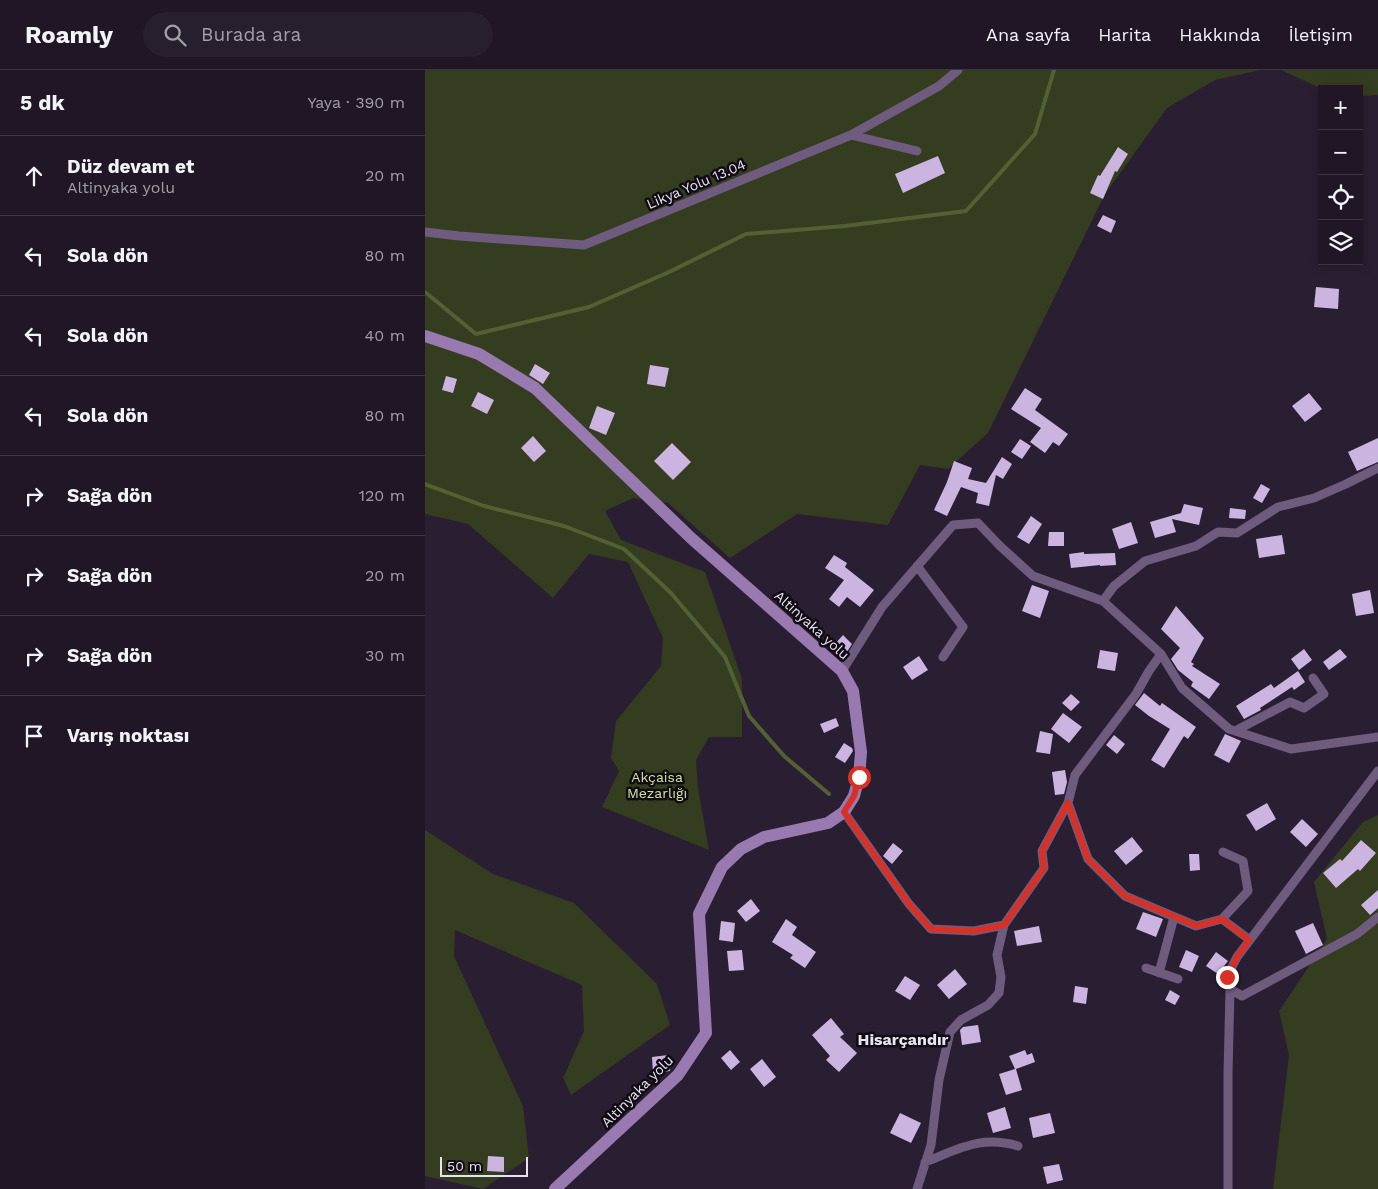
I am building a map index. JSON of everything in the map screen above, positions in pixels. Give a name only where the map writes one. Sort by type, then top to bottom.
[{"type":"main road","name":"Altinyaka yolu","points":[[425,336],[479,354],[535,388],[691,538],[842,671],[853,691],[861,752],[859,777],[854,796],[844,812],[828,823],[764,837],[741,849],[721,867],[699,914],[705,1033],[678,1075],[555,1189]]},
{"type":"street","name":"Likya Yolu 13.04","points":[[425,232],[585,245],[851,134],[939,86],[958,70]]},
{"type":"street","points":[[851,134],[917,150]]},
{"type":"street","points":[[1103,601],[1115,586],[1145,561],[1196,546],[1218,532],[1237,533],[1278,507],[1314,498],[1378,468]]},
{"type":"street","points":[[842,671],[882,607],[953,525],[978,523],[1033,576],[1103,601],[1161,654],[1183,688],[1229,729],[1291,749],[1378,737]]},
{"type":"street","points":[[917,566],[963,627],[943,657]]},
{"type":"street","points":[[917,1189],[931,1145],[939,1080],[950,1032],[961,1020],[988,1005],[999,993],[1001,977],[997,955],[1004,925],[1044,868],[1042,851],[1068,803],[1075,775],[1136,694],[1149,670],[1161,654]]},
{"type":"street","points":[[1235,731],[1290,702],[1303,708],[1324,694],[1313,678]]},
{"type":"street","points":[[1228,1189],[1228,1074],[1231,989],[1227,977],[1237,957],[1249,940],[1378,771]]},
{"type":"street","points":[[1068,803],[1088,859],[1125,896],[1197,926],[1222,919],[1247,891],[1243,862],[1223,852]]},
{"type":"street","points":[[844,812],[909,904],[931,929],[974,931],[1004,925]]},
{"type":"street","points":[[1159,972],[1174,917]]},
{"type":"street","points":[[1231,989],[1241,996],[1357,934],[1378,917]]},
{"type":"street","points":[[1222,919],[1249,940]]},
{"type":"street","points":[[1146,968],[1178,979]]},
{"type":"street","points":[[925,1162],[975,1143],[1002,1141],[1018,1146]]},
{"type":"green space","name":"Akçaisa Mezarlığı","points":[[425,70],[1260,70],[1215,80],[1167,108],[1105,194],[988,433],[948,469],[920,465],[888,525],[797,514],[730,558],[668,503],[633,498],[605,511],[621,540],[705,572],[742,679],[742,737],[709,737],[696,760],[698,788],[709,850],[602,807],[619,771],[611,758],[616,721],[661,666],[663,638],[628,562],[589,554],[553,598],[468,524],[425,514]]},
{"type":"green space","points":[[1281,70],[1378,70],[1378,95],[1363,96],[1363,85],[1318,85],[1318,87]]},
{"type":"green space","points":[[1378,815],[1378,1189],[1273,1189],[1289,1055],[1279,1011],[1327,939],[1314,882],[1363,822]]},
{"type":"green space","points":[[425,830],[493,874],[574,903],[657,984],[670,1025],[571,1095],[563,1078],[584,1031],[582,985],[455,930],[454,956],[523,1106],[529,1158],[483,1189],[425,1176]]},
{"type":"building","points":[[1118,147],[1128,154],[1117,172],[1115,171],[1103,199],[1090,193],[1098,175],[1100,176]]},
{"type":"building","points":[[938,156],[945,173],[903,193],[895,174]]},
{"type":"building","points":[[1103,215],[1116,221],[1111,233],[1097,226]]},
{"type":"building","points":[[1316,287],[1339,289],[1338,309],[1314,307]]},
{"type":"building","points":[[535,364],[550,373],[543,384],[529,375]]},
{"type":"building","points":[[650,365],[669,368],[665,387],[647,384]]},
{"type":"building","points":[[446,376],[457,379],[453,393],[442,390]]},
{"type":"building","points":[[1025,388],[1042,399],[1035,410],[1068,434],[1059,446],[1053,442],[1045,453],[1030,442],[1041,428],[1011,409]]},
{"type":"building","points":[[478,392],[494,400],[487,414],[471,406]]},
{"type":"building","points":[[1309,393],[1322,409],[1305,422],[1292,406]]},
{"type":"building","points":[[597,406],[615,413],[606,435],[589,428]]},
{"type":"building","points":[[533,436],[546,451],[534,462],[521,448]]},
{"type":"building","points":[[1378,438],[1378,462],[1357,471],[1348,452]]},
{"type":"building","points":[[1020,439],[1031,446],[1022,459],[1011,452]]},
{"type":"building","points":[[672,443],[691,462],[673,480],[654,461]]},
{"type":"building","points":[[1002,457],[1012,464],[1003,479],[996,475],[989,506],[976,503],[978,493],[961,487],[947,516],[934,510],[954,461],[972,468],[968,479],[986,483]]},
{"type":"building","points":[[1261,484],[1270,489],[1262,503],[1253,498]]},
{"type":"building","points":[[1184,504],[1203,508],[1199,525],[1172,519],[1176,532],[1155,538],[1150,522],[1181,513]]},
{"type":"building","points":[[1230,508],[1246,510],[1245,519],[1229,518]]},
{"type":"building","points":[[1031,516],[1042,524],[1029,544],[1017,537]]},
{"type":"building","points":[[1131,522],[1138,543],[1119,549],[1112,529]]},
{"type":"building","points":[[1049,532],[1064,532],[1064,546],[1048,546]]},
{"type":"building","points":[[1282,535],[1285,554],[1259,558],[1256,539]]},
{"type":"building","points":[[1084,552],[1084,554],[1115,553],[1116,565],[1071,568],[1069,554]]},
{"type":"building","points":[[834,555],[847,563],[845,567],[874,590],[860,607],[847,597],[839,607],[829,599],[844,580],[825,568]]},
{"type":"building","points":[[1032,585],[1049,591],[1040,618],[1022,611]]},
{"type":"building","points":[[1370,590],[1374,613],[1356,616],[1352,594]]},
{"type":"building","points":[[1176,606],[1204,638],[1191,662],[1194,664],[1192,666],[1220,684],[1209,699],[1191,686],[1193,682],[1178,670],[1171,659],[1180,648],[1161,629]]},
{"type":"building","points":[[843,635],[852,644],[845,655],[834,645]]},
{"type":"building","points":[[1304,649],[1312,660],[1299,670],[1291,659]]},
{"type":"building","points":[[1340,649],[1347,657],[1329,670],[1323,662]]},
{"type":"building","points":[[1100,650],[1118,653],[1115,671],[1097,668]]},
{"type":"building","points":[[919,656],[928,670],[912,680],[903,667]]},
{"type":"building","points":[[1298,671],[1305,682],[1294,690],[1292,687],[1260,708],[1261,710],[1244,719],[1236,706],[1271,684],[1274,688]]},
{"type":"building","points":[[1144,693],[1160,706],[1162,703],[1196,727],[1188,739],[1184,736],[1164,768],[1151,760],[1170,729],[1135,705]]},
{"type":"building","points":[[1071,694],[1080,702],[1071,711],[1062,703]]},
{"type":"building","points":[[1063,713],[1082,727],[1069,743],[1051,729]]},
{"type":"building","points":[[836,718],[839,726],[824,733],[820,724]]},
{"type":"building","points":[[1040,731],[1053,734],[1050,754],[1036,752]]},
{"type":"building","points":[[1225,734],[1241,741],[1229,763],[1214,755]]},
{"type":"building","points":[[1114,735],[1125,744],[1117,754],[1106,745]]},
{"type":"building","points":[[844,743],[852,748],[853,751],[845,763],[835,757]]},
{"type":"building","points":[[1065,770],[1067,782],[1064,794],[1055,795],[1052,772]]},
{"type":"building","points":[[1267,803],[1276,819],[1256,831],[1246,815]]},
{"type":"building","points":[[1302,819],[1318,834],[1306,847],[1290,832]]},
{"type":"building","points":[[1132,837],[1143,851],[1126,865],[1114,851]]},
{"type":"building","points":[[1361,840],[1376,853],[1360,871],[1358,869],[1336,888],[1323,873],[1340,859],[1342,861]]},
{"type":"building","points":[[893,843],[903,851],[892,864],[883,856]]},
{"type":"building","points":[[1189,854],[1199,854],[1200,870],[1190,871]]},
{"type":"building","points":[[1378,890],[1378,908],[1370,915],[1361,905]]},
{"type":"building","points":[[751,899],[760,911],[746,922],[737,911]]},
{"type":"building","points":[[1143,912],[1163,919],[1156,937],[1136,929]]},
{"type":"building","points":[[786,919],[797,927],[792,935],[816,952],[805,968],[790,958],[793,955],[772,942]]},
{"type":"building","points":[[721,921],[735,923],[733,942],[719,940]]},
{"type":"building","points":[[1313,923],[1323,945],[1306,954],[1295,931]]},
{"type":"building","points":[[1039,926],[1042,942],[1017,946],[1014,931]]},
{"type":"building","points":[[742,950],[744,970],[729,971],[727,951]]},
{"type":"building","points":[[1186,950],[1199,956],[1192,972],[1179,967]]},
{"type":"building","points":[[1216,952],[1228,961],[1218,974],[1206,966]]},
{"type":"building","points":[[955,969],[967,984],[949,999],[937,985]]},
{"type":"building","points":[[905,976],[920,985],[910,1000],[895,991]]},
{"type":"building","points":[[1075,986],[1088,988],[1086,1004],[1073,1002]]},
{"type":"building","points":[[1170,990],[1180,996],[1175,1005],[1165,1000]]},
{"type":"building","points":[[831,1018],[844,1034],[840,1037],[857,1053],[839,1072],[826,1060],[830,1056],[812,1035]]},
{"type":"building","points":[[978,1025],[981,1042],[962,1045],[960,1030],[963,1027]]},
{"type":"building","points":[[730,1050],[740,1062],[731,1070],[721,1058]]},
{"type":"building","points":[[1025,1050],[1027,1055],[1032,1053],[1035,1062],[1016,1069],[1022,1090],[1006,1095],[999,1074],[1015,1069],[1009,1056]]},
{"type":"building","points":[[668,1055],[670,1071],[653,1073],[652,1057]]},
{"type":"building","points":[[762,1059],[776,1077],[764,1087],[750,1069]]},
{"type":"building","points":[[1005,1107],[1011,1128],[993,1133],[987,1113]]},
{"type":"building","points":[[900,1113],[921,1123],[911,1143],[890,1133]]},
{"type":"building","points":[[1050,1113],[1055,1133],[1033,1138],[1029,1118]]},
{"type":"building","points":[[488,1156],[504,1157],[504,1172],[487,1171]]},
{"type":"building","points":[[1059,1164],[1063,1180],[1047,1184],[1043,1167]]},
{"type":"waterway","points":[[425,292],[476,334],[589,307],[669,272],[746,234],[845,226],[966,211],[1035,134],[1054,70]]},
{"type":"waterway","points":[[425,484],[484,506],[564,526],[624,549],[671,593],[725,657],[749,716],[784,756],[829,794]]},
{"type":"district","name":"Hisarçandır","points":[[903,1039]]},
{"type":"route","points":[[859,777],[854,796],[844,812],[909,904],[931,929],[974,931],[1004,925],[1044,868],[1042,851],[1068,803],[1088,859],[1125,896],[1197,926],[1222,919],[1249,940],[1237,957],[1227,977]]}]
